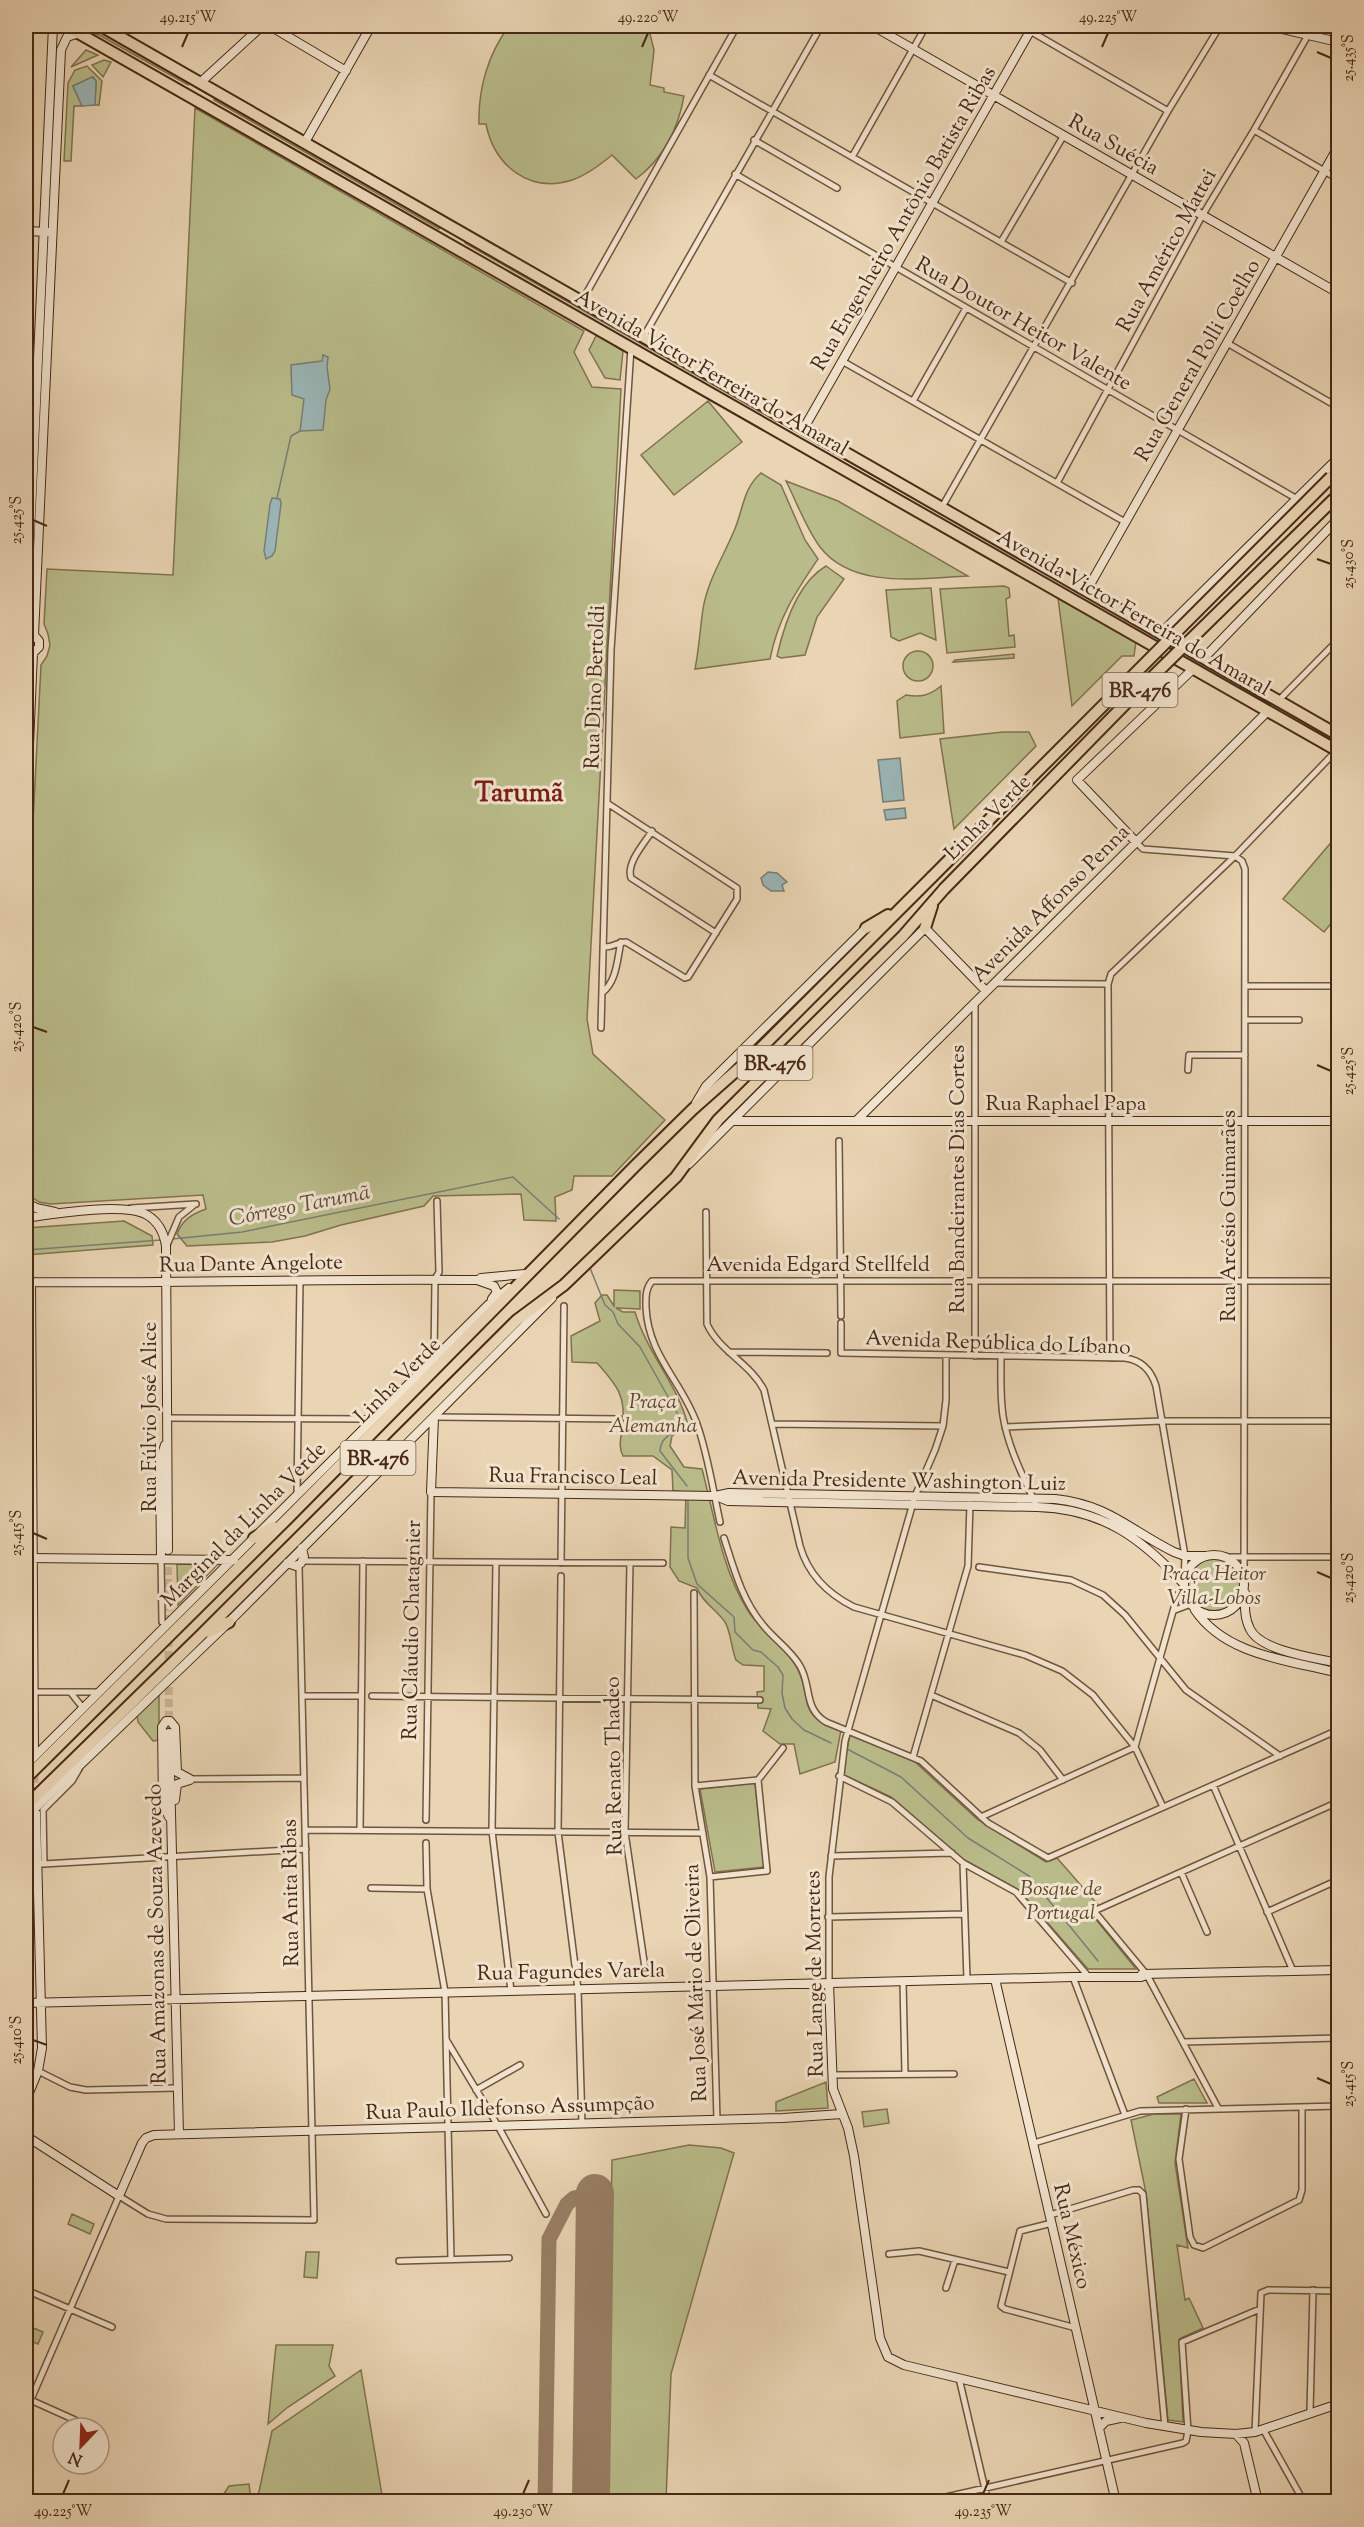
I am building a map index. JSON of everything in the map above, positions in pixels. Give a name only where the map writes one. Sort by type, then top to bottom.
[{"type":"highway","name":"Avenida Victor Ferreira do Amaral","points":[[66,26],[1338,751]]},
{"type":"highway","name":"Avenida Victor Ferreira do Amaral","points":[[101,26],[1338,735]]},
{"type":"highway","points":[[175,87],[188,89],[201,82]]},
{"type":"highway","points":[[440,239],[449,234],[448,224]]},
{"type":"highway","points":[[458,250],[458,239],[467,235]]},
{"type":"highway","points":[[821,456],[829,453],[830,443]]},
{"type":"highway","points":[[843,469],[842,459],[850,455]]},
{"type":"highway","name":"Linha Verde","points":[[26,1778],[289,1517],[693,1109],[754,1055],[1335,474]]},
{"type":"highway","name":"Linha Verde","points":[[26,1806],[517,1320],[564,1285],[676,1177],[718,1120],[883,956],[944,889],[1136,693],[1338,495]]},
{"type":"highway","points":[[925,928],[935,899]]},
{"type":"highway","points":[[866,928],[901,908]]},
{"type":"highway","points":[[254,1538],[289,1517]]},
{"type":"highway","points":[[198,1638],[229,1622]]},
{"type":"main road","points":[[26,625],[53,26]]},
{"type":"main road","points":[[201,82],[262,26]]},
{"type":"main road","points":[[270,26],[346,71]]},
{"type":"main road","points":[[305,142],[372,26]]},
{"type":"main road","name":"Rua Suécia","points":[[873,26],[1338,293]]},
{"type":"main road","points":[[1269,26],[1338,42]]},
{"type":"main road","name":"Rua Engenheiro Antônio Batista Ribas","points":[[804,428],[1031,28]]},
{"type":"main road","points":[[26,814],[29,653],[39,644],[30,635],[61,47],[70,35],[81,34]]},
{"type":"main road","name":"Rua General Polli Coelho","points":[[1087,590],[1338,147]]},
{"type":"main road","points":[[26,231],[52,232]]},
{"type":"main road","points":[[1161,633],[1338,458]]},
{"type":"main road","points":[[1204,658],[1338,519]]},
{"type":"main road","points":[[1136,842],[1077,780],[1193,669]]},
{"type":"main road","name":"Avenida Affonso Penna","points":[[857,1120],[1268,711]]},
{"type":"main road","name":"Linha Verde","points":[[693,1109],[706,1086],[866,928]]},
{"type":"main road","points":[[925,928],[987,991]]},
{"type":"main road","name":"Linha Verde","points":[[676,1177],[925,928]]},
{"type":"main road","points":[[749,1104],[747,1111],[753,1118],[758,1119]]},
{"type":"main road","name":"Rua Raphael Papa","points":[[732,1121],[758,1119],[1338,1121]]},
{"type":"main road","points":[[26,1202],[36,1208],[65,1213]]},
{"type":"main road","points":[[26,1218],[124,1209],[139,1211],[150,1217],[167,1236]]},
{"type":"main road","name":"Rua Fúlvio José Alice","points":[[167,1236],[168,1550]]},
{"type":"main road","name":"Marginal da Linha Verde","points":[[26,1765],[488,1305],[541,1262]]},
{"type":"main road","name":"Rua Dante Angelote","points":[[28,1282],[477,1280],[525,1274]]},
{"type":"main road","points":[[26,1276],[28,1282],[31,1749]]},
{"type":"main road","points":[[477,1280],[492,1284],[496,1290],[488,1305]]},
{"type":"main road","points":[[26,1817],[229,1622],[535,1318],[564,1285]]},
{"type":"main road","name":"Rua Cláudio Chatagnier","points":[[431,1492],[434,1417]]},
{"type":"main road","points":[[421,1430],[428,1433],[432,1442]]},
{"type":"main road","points":[[161,1559],[160,1461],[167,1439]]},
{"type":"main road","points":[[167,1439],[172,1459],[173,1560]]},
{"type":"main road","name":"Rua Francisco Leal","points":[[431,1492],[715,1496]]},
{"type":"main road","name":"Avenida Presidente Washington Luiz","points":[[715,1496],[728,1501],[915,1496],[1069,1500],[1102,1509],[1166,1548],[1185,1556],[1205,1556]]},
{"type":"main road","name":"Avenida Presidente Washington Luiz","points":[[789,1498],[1071,1510],[1112,1524],[1148,1548],[1184,1584]]},
{"type":"main road","points":[[287,1563],[301,1563],[302,1548]]},
{"type":"main road","points":[[1338,1663],[1274,1647],[1259,1640],[1248,1626],[1241,1570],[1225,1557],[1205,1556],[1190,1567],[1184,1584],[1192,1605],[1209,1627],[1235,1645],[1338,1673]]},
{"type":"main road","points":[[29,1558],[234,1560]]},
{"type":"main road","points":[[1192,1605],[1210,1615],[1229,1612],[1237,1606],[1244,1584]]},
{"type":"main road","points":[[170,1818],[163,1804],[162,1727],[166,1721],[175,1727],[177,1772],[190,1779]]},
{"type":"main road","name":"Rua Amazonas de Souza Azevedo","points":[[169,1733],[179,2134]]},
{"type":"main road","points":[[170,1818],[176,1787],[179,1782],[190,1779]]},
{"type":"main road","points":[[26,2100],[38,2071],[42,2048],[41,1864],[36,1813]]},
{"type":"main road","name":"Rua Fagundes Varela","points":[[26,2002],[1118,1976],[1126,1973],[1147,1975],[1338,1970]]},
{"type":"main road","name":"Rua México","points":[[995,1978],[1116,2502]]},
{"type":"main road","name":"Rua Lange de Morretes","points":[[829,1983],[834,2095],[854,2156],[880,2338],[888,2357],[897,2363],[959,2378]]},
{"type":"main road","name":"Rua Paulo Ildefonso Assumpção","points":[[119,2196],[144,2140],[154,2135],[717,2120],[842,2114]]},
{"type":"main road","points":[[26,2136],[119,2196]]},
{"type":"main road","points":[[959,2378],[1188,2431],[1236,2434],[1259,2430],[1338,2404]]},
{"type":"main road","points":[[1099,2428],[1108,2420],[1124,2418]]},
{"type":"main road","points":[[1245,2446],[1248,2438],[1259,2430]]},
{"type":"main road","points":[[1236,2434],[1245,2446],[1258,2502]]},
{"type":"street","points":[[582,301],[737,26]]},
{"type":"street","points":[[644,336],[754,140],[822,26]]},
{"type":"street","points":[[852,157],[926,26]]},
{"type":"street","points":[[942,507],[1072,283],[1168,111],[1220,26]]},
{"type":"street","points":[[1031,28],[1168,111]]},
{"type":"street","name":"Rua Américo Mattei","points":[[1057,483],[1202,216],[1308,35]]},
{"type":"street","points":[[709,75],[1072,283]]},
{"type":"street","points":[[1254,130],[1338,179]]},
{"type":"street","points":[[1000,242],[1064,135]]},
{"type":"street","points":[[754,140],[837,188]]},
{"type":"street","name":"Rua Doutor Heitor Valente","points":[[735,174],[1297,499]]},
{"type":"street","points":[[913,401],[966,308]]},
{"type":"street","points":[[1227,343],[1338,407]]},
{"type":"street","name":"Rua Dino Bertoldi","points":[[601,1028],[611,650],[631,348]]},
{"type":"street","points":[[842,361],[1125,522]]},
{"type":"street","points":[[1279,700],[1338,640]]},
{"type":"street","points":[[1110,1358],[1108,984],[1111,974],[1235,856],[1338,751]]},
{"type":"street","points":[[603,946],[613,947],[621,942],[634,946],[685,978],[737,899],[737,888],[607,803]]},
{"type":"street","points":[[652,831],[632,863],[631,878],[716,933]]},
{"type":"street","points":[[1136,842],[1143,849],[1235,856]]},
{"type":"street","name":"Rua Arcésio Guimarães","points":[[1235,856],[1242,861],[1245,868],[1244,1584]]},
{"type":"street","points":[[602,993],[609,988],[613,980],[621,942]]},
{"type":"street","points":[[995,983],[1108,984]]},
{"type":"street","points":[[1245,986],[1338,986]]},
{"type":"street","name":"Rua Bandeirantes Dias Cortes","points":[[975,1003],[975,1356]]},
{"type":"street","points":[[1245,1020],[1299,1020]]},
{"type":"street","points":[[1188,1070],[1189,1055],[1245,1054]]},
{"type":"street","points":[[839,1141],[841,1280]]},
{"type":"street","points":[[434,1359],[435,1279],[440,1272],[437,1201]]},
{"type":"street","points":[[124,1209],[196,1204],[178,1217],[167,1236]]},
{"type":"street","points":[[705,1212],[707,1324],[714,1337],[747,1367],[760,1383],[772,1424],[802,1554],[815,1577],[838,1598],[854,1607],[1036,1658],[1068,1674],[1093,1695],[1135,1747],[1163,1807]]},
{"type":"street","points":[[297,1495],[300,1280]]},
{"type":"street","name":"Avenida Edgard Stellfeld","points":[[715,1496],[695,1419],[662,1363],[649,1332],[647,1291],[650,1283],[658,1280],[1338,1281]]},
{"type":"street","name":"Avenida República do Líbano","points":[[841,1280],[841,1353],[1110,1358],[1130,1359],[1146,1368],[1156,1386],[1185,1556],[1184,1584],[1177,1597],[1135,1747]]},
{"type":"street","points":[[561,1563],[564,1306]]},
{"type":"street","points":[[729,1352],[827,1353]]},
{"type":"street","name":"Rua Lange de Morretes","points":[[829,1983],[828,1917],[831,1856],[839,1776],[847,1730],[912,1505],[943,1425],[946,1400],[946,1355]]},
{"type":"street","points":[[1001,1356],[1005,1427],[1012,1451],[1037,1507]]},
{"type":"street","points":[[443,1407],[450,1417]]},
{"type":"street","points":[[434,1417],[620,1419]]},
{"type":"street","points":[[167,1418],[374,1419]]},
{"type":"street","points":[[1005,1427],[1162,1421],[1338,1421]]},
{"type":"street","points":[[772,1424],[943,1425]]},
{"type":"street","name":"Rua Cláudio Chatagnier","points":[[426,1820],[431,1492]]},
{"type":"street","points":[[715,1496],[720,1522]]},
{"type":"street","points":[[913,1757],[969,1561],[970,1497]]},
{"type":"street","points":[[724,1538],[742,1592],[759,1620],[800,1666],[813,1711],[826,1722],[913,1757],[934,1772],[994,1828],[1048,1858],[1338,1730]]},
{"type":"street","points":[[1225,1557],[1338,1557]]},
{"type":"street","points":[[161,1559],[162,1623]]},
{"type":"street","points":[[360,1830],[363,1561]]},
{"type":"street","points":[[301,1563],[363,1561],[663,1563]]},
{"type":"street","points":[[495,1562],[492,1831],[511,1990]]},
{"type":"street","name":"Rua Anita Ribas","points":[[119,2196],[148,2214],[166,2219],[314,2220],[301,1563]]},
{"type":"street","name":"Rua Renato Thadeo","points":[[630,1563],[626,1832],[645,1968]]},
{"type":"street","points":[[979,1567],[1062,1579],[1095,1590],[1118,1607],[1194,1697],[1280,1756]]},
{"type":"street","points":[[561,1576],[558,1832],[578,1989],[582,2124]]},
{"type":"street","name":"Rua José Mário de Oliveira","points":[[694,1593],[695,1786],[710,1877],[717,2120]]},
{"type":"street","points":[[1175,1610],[1192,1605]]},
{"type":"street","points":[[30,1692],[99,1692]]},
{"type":"street","points":[[72,1693],[83,1708]]},
{"type":"street","points":[[931,1695],[1019,1733],[1041,1750],[1063,1780]]},
{"type":"street","points":[[302,1696],[362,1696]]},
{"type":"street","points":[[372,1696],[760,1700]]},
{"type":"street","points":[[981,1817],[1135,1747]]},
{"type":"street","points":[[710,1877],[767,1871],[758,1780],[783,1748]]},
{"type":"street","points":[[41,1864],[43,1810],[72,1782],[85,1759]]},
{"type":"street","points":[[839,1776],[892,1802],[963,1863],[1018,1894],[1088,1976]]},
{"type":"street","points":[[190,1779],[304,1778]]},
{"type":"street","points":[[695,1786],[758,1780]]},
{"type":"street","points":[[1213,1785],[1293,1971]]},
{"type":"street","points":[[1218,2108],[1147,1975],[1095,1911],[1338,1802]]},
{"type":"street","points":[[305,1830],[703,1833]]},
{"type":"street","points":[[426,1843],[427,1889],[445,1992],[451,2259]]},
{"type":"street","points":[[26,1865],[306,1850]]},
{"type":"street","points":[[831,1856],[952,1853]]},
{"type":"street","points":[[963,1863],[967,1979]]},
{"type":"street","points":[[1181,1872],[1207,1932]]},
{"type":"street","points":[[1267,1911],[1338,1880]]},
{"type":"street","points":[[371,1888],[427,1889]]},
{"type":"street","points":[[828,1917],[965,1914]]},
{"type":"street","points":[[1073,1977],[1125,2115]]},
{"type":"street","points":[[903,1981],[905,2074]]},
{"type":"street","points":[[1183,2042],[1338,2038]]},
{"type":"street","points":[[446,2040],[498,2126],[546,2214]]},
{"type":"street","points":[[476,2090],[520,2065]]},
{"type":"street","points":[[38,2071],[70,2087],[86,2090],[177,2088]]},
{"type":"street","points":[[832,2075],[954,2074]]},
{"type":"street","points":[[1186,2109],[1179,2152],[1180,2166],[1190,2237],[1194,2245],[1203,2248],[1299,2200],[1302,2190],[1302,2106]]},
{"type":"street","points":[[1034,2143],[1148,2110],[1338,2106]]},
{"type":"street","points":[[1076,2328],[1002,2308],[1001,2303],[1020,2230],[1133,2190],[1142,2192],[1165,2427]]},
{"type":"street","points":[[26,2411],[28,2399],[119,2196]]},
{"type":"street","points":[[889,2254],[919,2251],[1009,2272]]},
{"type":"street","points":[[399,2261],[509,2258]]},
{"type":"street","points":[[946,2288],[955,2260]]},
{"type":"street","points":[[26,2290],[112,2326]]},
{"type":"street","points":[[1310,2412],[1313,2290]]},
{"type":"street","points":[[1304,2502],[1259,2430],[1260,2309],[1263,2291],[1338,2291]]},
{"type":"street","points":[[924,2502],[1178,2445],[1186,2441],[1188,2431],[1182,2342],[1260,2309]]},
{"type":"street","points":[[959,2378],[988,2502]]},
{"type":"street","points":[[28,2399],[66,2416]]},
{"type":"green space","points":[[76,26],[94,26],[193,82],[188,85],[101,36]]},
{"type":"green space","points":[[509,26],[648,26],[654,50],[650,85],[664,88],[664,92],[684,96],[674,132],[662,152],[646,171],[636,179],[612,155],[578,178],[556,183],[542,183],[516,173],[505,163],[490,139],[486,124],[479,124],[479,111],[490,60]]},
{"type":"green space","points":[[86,50],[98,55],[71,67]]},
{"type":"green space","points":[[104,60],[111,62],[103,77],[92,65]]},
{"type":"green space","points":[[87,66],[102,81],[99,105],[95,105],[96,81],[93,77],[73,86],[82,106],[74,106],[71,161],[64,161],[68,83],[75,70]]},
{"type":"green space","points":[[217,95],[442,223],[439,229],[214,100]]},
{"type":"green space","points":[[195,108],[584,331],[574,352],[592,387],[621,389],[587,1019],[593,1054],[665,1120],[612,1176],[574,1176],[572,1190],[555,1197],[556,1221],[524,1220],[521,1194],[433,1196],[424,1206],[341,1225],[305,1236],[272,1242],[187,1246],[177,1234],[188,1218],[206,1209],[203,1195],[50,1204],[39,1202],[26,1193],[26,960],[41,665],[50,645],[44,624],[47,569],[173,575]]},
{"type":"green space","points":[[467,239],[778,418],[776,421],[465,243]]},
{"type":"green space","points":[[597,334],[623,351],[620,380],[605,378],[589,350]]},
{"type":"green space","points":[[708,401],[742,442],[674,495],[641,455]]},
{"type":"green space","points":[[761,473],[781,485],[805,540],[818,559],[783,618],[770,659],[695,669],[708,589],[734,531],[750,486]]},
{"type":"green space","points":[[786,481],[838,501],[968,576],[889,578],[869,576],[850,570],[834,561],[820,547],[806,524]]},
{"type":"green space","points":[[826,566],[844,579],[817,617],[805,655],[781,658],[777,656],[793,606],[807,583]]},
{"type":"green space","points":[[1004,586],[1009,588],[1010,597],[1006,599],[1009,636],[1014,635],[1015,647],[947,653],[940,589]]},
{"type":"green space","points":[[931,588],[936,640],[920,633],[899,641],[891,637],[886,590]]},
{"type":"green space","points":[[1058,598],[1136,641],[1134,656],[1122,656],[1072,706]]},
{"type":"green space","points":[[918,651],[929,655],[933,666],[929,677],[918,681],[907,677],[903,666],[907,655]]},
{"type":"green space","points":[[1014,654],[1014,658],[953,662],[955,660]]},
{"type":"green space","points":[[941,686],[944,733],[900,738],[897,701],[906,695],[925,695]]},
{"type":"green space","points":[[1003,732],[1029,732],[1036,746],[954,829],[940,739]]},
{"type":"green space","points":[[1334,839],[1338,842],[1338,915],[1324,932],[1283,899]]},
{"type":"green space","points":[[124,1221],[152,1236],[153,1245],[26,1255],[26,1228]]},
{"type":"green space","name":"Praça Alemanha","points":[[614,1290],[640,1291],[640,1309],[616,1308],[623,1312],[635,1312],[647,1342],[683,1410],[688,1425],[672,1436],[670,1446],[684,1467],[702,1469],[725,1559],[738,1594],[747,1609],[797,1668],[811,1712],[826,1724],[841,1730],[835,1762],[800,1774],[794,1744],[780,1744],[763,1731],[771,1709],[758,1708],[757,1692],[764,1691],[764,1666],[743,1665],[736,1660],[725,1622],[702,1597],[697,1588],[679,1581],[670,1567],[671,1527],[685,1528],[686,1492],[673,1491],[672,1470],[653,1456],[623,1456],[620,1445],[623,1408],[619,1392],[597,1363],[572,1362],[571,1336],[600,1321],[595,1303],[602,1295],[607,1295],[614,1306]]},
{"type":"green space","name":"Praça Heitor Villa-Lobos","points":[[1209,1558],[1219,1558],[1229,1562],[1237,1570],[1241,1585],[1237,1600],[1229,1608],[1219,1612],[1209,1612],[1199,1608],[1191,1600],[1187,1590],[1187,1580],[1191,1570],[1199,1562]]},
{"type":"green space","points":[[177,1564],[217,1565],[178,1605]]},
{"type":"green space","points":[[159,1693],[159,1740],[153,1741],[138,1722],[137,1715]]},
{"type":"green space","name":"Bosque de Portugal","points":[[850,1734],[913,1760],[977,1819],[1046,1862],[1057,1858],[1099,1906],[1093,1910],[1094,1917],[1136,1969],[1088,1969],[1019,1890],[963,1859],[891,1797],[842,1774]]},
{"type":"green space","points":[[755,1783],[764,1867],[715,1872],[700,1789]]},
{"type":"green space","points":[[1194,2079],[1207,2103],[1159,2103],[1157,2097]]},
{"type":"green space","points":[[826,2082],[828,2108],[776,2111],[776,2102]]},
{"type":"green space","points":[[887,2109],[889,2123],[864,2127],[862,2112]]},
{"type":"green space","points":[[1154,2114],[1181,2114],[1175,2163],[1188,2248],[1177,2245],[1185,2300],[1189,2298],[1203,2328],[1179,2339],[1183,2422],[1168,2420],[1146,2193],[1131,2120]]},
{"type":"green space","points":[[689,2145],[721,2148],[734,2153],[671,2374],[666,2501],[606,2501],[612,2160]]},
{"type":"green space","points":[[72,2214],[94,2224],[90,2234],[68,2224]]},
{"type":"green space","points":[[306,2252],[319,2252],[317,2278],[304,2277]]},
{"type":"green space","points":[[26,2325],[43,2332],[38,2344],[26,2339]]},
{"type":"green space","points":[[276,2345],[333,2345],[329,2366],[335,2376],[288,2407],[268,2424]]},
{"type":"green space","points":[[361,2370],[383,2501],[257,2501],[272,2431]]},
{"type":"green space","points":[[249,2484],[251,2501],[219,2501],[229,2486]]},
{"type":"water","points":[[92,77],[96,81],[95,105],[82,106],[73,86]]},
{"type":"water","points":[[323,355],[328,357],[330,389],[326,400],[323,430],[300,431],[304,399],[292,395],[291,365],[322,361]]},
{"type":"water","points":[[272,498],[280,499],[281,504],[275,551],[266,559],[264,551]]},
{"type":"water","points":[[900,758],[904,800],[883,802],[878,760]]},
{"type":"water","points":[[905,808],[906,818],[886,820],[884,810]]},
{"type":"water","points":[[768,872],[777,873],[787,882],[782,885],[784,891],[771,891],[763,885],[761,878]]},
{"type":"waterway","points":[[277,498],[291,436],[300,431]]},
{"type":"waterway","name":"Córrego Tarumã","points":[[172,1239],[242,1232],[513,1177],[559,1219]]},
{"type":"waterway","name":"Córrego Tarumã","points":[[26,1250],[161,1240]]},
{"type":"waterway","name":"Córrego Tarumã","points":[[590,1268],[605,1305],[613,1312],[618,1324],[640,1347],[681,1420],[681,1428],[664,1440],[660,1451],[687,1486]]},
{"type":"waterway","name":"Córrego Tarumã","points":[[688,1501],[688,1558],[697,1584],[734,1617],[735,1632],[753,1650],[761,1652],[778,1667],[783,1675],[782,1693],[785,1708],[792,1719],[804,1730],[831,1743]]},
{"type":"waterway","name":"Córrego Tarumã","points":[[847,1749],[901,1777],[968,1838],[1029,1876],[1098,1961]]},
{"type":"taxiway","points":[[545,2502],[549,2239],[567,2204],[574,2198],[595,2193]]},
{"type":"runway","points":[[591,2502],[595,2193]]},
{"type":"tunnel","points":[[168,1555],[169,1733]]},
{"type":"tunnel","points":[[34,1751],[35,1799]]},
{"type":"district","name":"Tarumã","points":[[519,792]]}]
